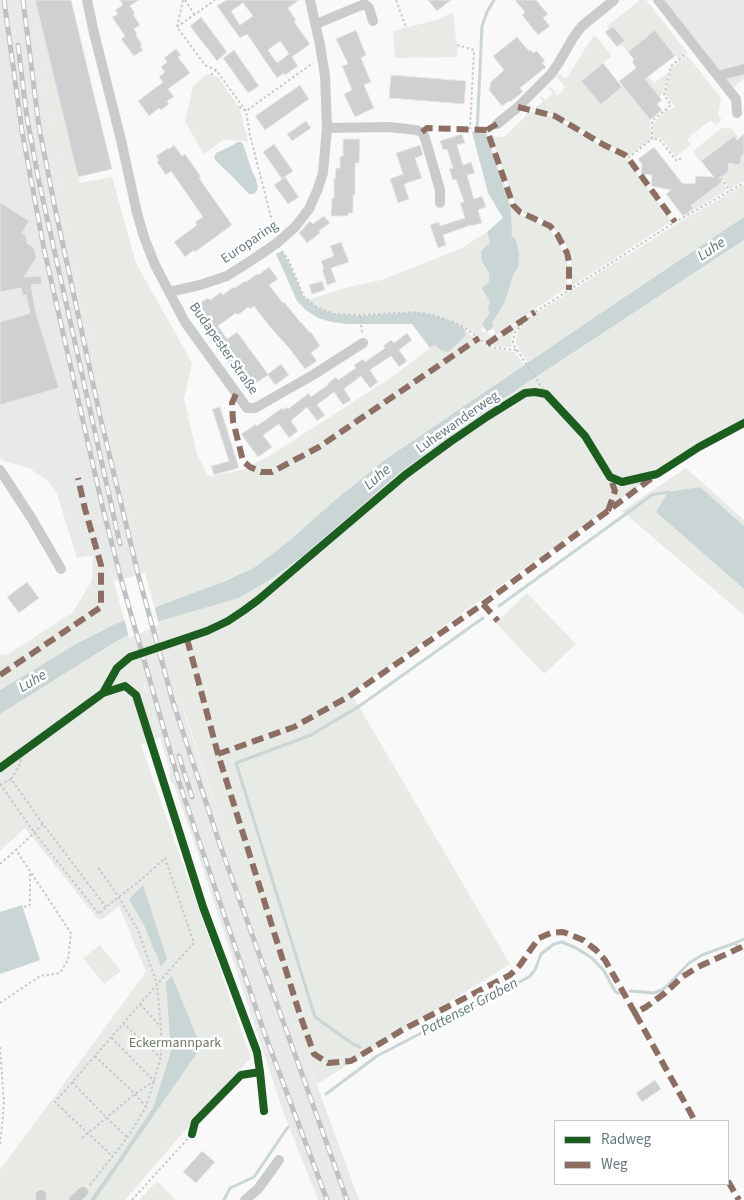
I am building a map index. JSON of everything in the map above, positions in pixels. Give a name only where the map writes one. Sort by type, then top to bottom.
[{"type":"street","points":[[87,0],[144,237],[154,265],[169,292]]},
{"type":"street","name":"Europaring","points":[[169,292],[227,276],[277,242],[295,227],[309,209],[323,173],[327,128],[325,76],[310,0]]},
{"type":"street","points":[[497,124],[518,107],[551,74],[582,26],[614,0]]},
{"type":"street","points":[[658,0],[736,99],[737,113]]},
{"type":"street","points":[[316,24],[362,5],[366,5],[369,8],[373,21]]},
{"type":"street","points":[[718,76],[744,69]]},
{"type":"street","points":[[327,128],[389,127],[422,132],[440,190],[440,203]]},
{"type":"street","name":"Budapester Straße","points":[[169,292],[185,322],[247,408],[255,408],[313,375],[363,343]]},
{"type":"street","points":[[0,470],[32,519],[61,569]]},
{"type":"street","points":[[245,1200],[258,1189],[279,1160]]},
{"type":"street","points":[[74,1200],[83,1192]]},
{"type":"path","points":[[184,0],[194,14]]},
{"type":"path","points":[[177,27],[184,0]]},
{"type":"path","points":[[177,27],[215,0]]},
{"type":"path","points":[[396,0],[406,27]]},
{"type":"path","points":[[177,27],[205,65],[216,70],[246,111],[250,135],[277,242],[289,261],[304,297],[315,306],[335,314],[360,316],[416,312],[436,316],[464,327],[489,346],[516,350]]},
{"type":"path","points":[[457,45],[474,50],[470,129]]},
{"type":"path","points":[[652,139],[652,121],[671,105],[664,95],[671,66],[695,47]]},
{"type":"path","points":[[246,111],[322,57]]},
{"type":"path","points":[[211,75],[216,70]]},
{"type":"path","points":[[239,107],[246,111]]},
{"type":"path","points":[[628,158],[652,139],[660,140],[677,161],[681,158]]},
{"type":"path","points":[[718,174],[730,191]]},
{"type":"path","points":[[553,401],[546,394],[516,350],[513,339],[516,331],[535,312],[675,222],[744,183]]},
{"type":"path","points":[[360,316],[362,326]]},
{"type":"path","points":[[535,392],[546,394]]},
{"type":"path","points":[[103,694],[117,668],[130,657],[190,638]]},
{"type":"path","points":[[0,768],[103,694],[125,686],[136,695],[202,907],[257,1052],[264,1111]]},
{"type":"path","points":[[23,752],[19,766],[11,778],[0,785],[34,832],[99,914],[106,906],[142,879],[165,858],[194,943],[55,1102],[113,1158]]},
{"type":"path","points":[[11,778],[43,824],[106,906]]},
{"type":"path","points":[[0,864],[43,824]]},
{"type":"path","points":[[0,1003],[40,976],[60,973],[68,960],[71,933],[16,850]]},
{"type":"path","points":[[83,1192],[113,1158],[146,1107],[161,1058],[161,1027],[157,984],[138,930],[97,866]]},
{"type":"path","points":[[24,908],[30,905],[30,872]]},
{"type":"path","points":[[140,1004],[161,1027]]},
{"type":"path","points":[[123,1023],[161,1058]]},
{"type":"path","points":[[111,1037],[154,1081]]},
{"type":"path","points":[[0,1047],[4,1103],[0,1146]]},
{"type":"path","points":[[95,1056],[146,1107]]},
{"type":"path","points":[[82,1138],[135,1094],[154,1081]]},
{"type":"path","points":[[72,1082],[127,1138]]},
{"type":"path","points":[[132,1200],[192,1134]]},
{"type":"shaded area","points":[[0,0],[32,0],[35,6],[37,42],[53,145],[57,152],[58,175],[68,233],[73,248],[84,314],[88,321],[89,336],[101,394],[107,410],[107,417],[120,474],[124,482],[140,556],[143,558],[146,569],[145,573],[114,581],[107,553],[77,558],[57,494],[49,482],[29,468],[2,460],[0,457]]},
{"type":"shaded area","points":[[658,0],[744,0],[744,79],[729,91]]},
{"type":"shaded area","points":[[168,658],[186,719],[228,842],[359,1200],[318,1200],[284,1114],[195,845],[174,785],[171,782],[170,771],[153,713],[145,697],[147,692],[144,684],[141,682],[137,667]]},
{"type":"green space","points":[[32,0],[35,0],[80,183],[112,177],[136,263],[192,363],[184,399],[197,454],[207,475],[214,476],[245,469],[277,451],[392,377],[435,345],[446,352],[466,335],[464,329],[493,349],[515,352],[524,365],[386,459],[289,541],[255,567],[226,581],[154,607],[143,558],[140,556],[124,482],[120,475],[107,410],[101,394],[89,336],[88,321],[84,314],[58,175],[57,152],[53,145],[37,42],[35,6]]},
{"type":"green space","points":[[640,0],[646,0],[687,52],[678,59],[655,31],[628,52],[621,44],[624,42],[613,26],[609,29],[607,26]]},
{"type":"green space","points":[[453,12],[458,57],[395,58],[393,31],[440,19]]},
{"type":"green space","points":[[595,35],[612,56],[582,81],[601,105],[622,88],[622,85],[650,120],[651,139],[628,156],[555,115],[527,108],[530,104],[534,109],[543,102],[540,95],[545,100],[553,93],[548,89],[550,86],[558,96],[565,87],[556,75],[559,74],[566,79]]},
{"type":"green space","points":[[687,55],[721,98],[718,115],[722,120],[715,125],[711,120],[687,139],[691,144],[676,157],[662,139],[653,138],[653,123],[667,109],[670,110],[675,107],[665,94],[672,67]]},
{"type":"green space","points":[[669,72],[663,92],[659,97],[642,75],[648,77],[654,83]]},
{"type":"green space","points":[[207,74],[218,77],[239,107],[248,141],[223,140],[204,154],[185,122],[193,86]]},
{"type":"green space","points":[[528,111],[555,117],[604,147],[625,157],[672,221],[572,286],[571,262],[567,247],[551,225],[536,216],[523,213],[516,207],[490,136],[504,137],[524,118]]},
{"type":"green space","points":[[722,128],[731,128],[738,137],[736,139],[734,136],[700,161],[694,150]]},
{"type":"green space","points":[[485,132],[487,132],[511,204],[521,215],[548,228],[559,242],[567,262],[568,277],[566,288],[493,338],[485,341],[465,327],[437,316],[416,312],[360,315],[335,314],[315,306],[304,297],[311,299],[349,287],[381,280],[460,249],[487,232],[490,243],[482,263],[489,273],[490,302],[488,307],[489,314],[481,329],[483,333],[486,331],[490,336],[496,333],[492,323],[505,302],[513,276],[518,267],[511,236],[511,210]]},
{"type":"green space","points":[[744,154],[744,181],[730,189],[719,173],[728,172],[727,167],[734,162],[738,165],[741,163],[740,158]]},
{"type":"green space","points":[[722,182],[727,190],[683,216],[693,208],[692,206]]},
{"type":"green space","points":[[744,185],[744,217],[528,363],[515,342],[519,330],[535,314],[678,223]]},
{"type":"green space","name":"Eckermannpark","points":[[744,240],[744,418],[692,448],[351,693],[510,964],[317,1084],[228,842],[167,659],[138,667],[160,737],[141,745],[251,1058],[125,1200],[0,1200],[0,1170],[146,972],[119,906],[101,920],[97,918],[25,828],[0,851],[0,714],[120,639],[163,620],[239,598],[268,581],[303,556],[399,473],[489,408]]},
{"type":"green space","points":[[517,324],[519,325],[511,336],[512,347],[498,347],[488,344]]},
{"type":"green space","points":[[686,468],[744,520],[744,526],[700,487],[656,512],[744,589],[744,615],[622,511]]},
{"type":"green space","points":[[107,553],[124,620],[76,644],[0,690],[0,654],[7,655],[73,612],[92,580],[93,555]]},
{"type":"green space","points":[[527,593],[576,644],[544,674],[496,623]]},
{"type":"green space","points":[[100,945],[121,971],[104,984],[83,958]]},
{"type":"green space","points":[[157,1181],[176,1200],[139,1200]]},
{"type":"water","points":[[472,132],[485,132],[511,210],[511,236],[515,238],[519,254],[518,267],[513,276],[505,302],[492,323],[494,325],[492,326],[493,328],[487,332],[482,324],[489,314],[488,307],[490,302],[482,288],[489,282],[489,273],[482,262],[481,251],[490,243],[487,232],[503,218],[488,193]]},
{"type":"water","points":[[237,142],[243,144],[256,179],[258,189],[254,194],[249,194],[214,158],[216,153]]},
{"type":"water","name":"Luhe","points":[[744,217],[744,240],[489,408],[399,473],[303,556],[268,581],[239,598],[163,620],[120,639],[0,714],[0,690],[76,644],[113,625],[226,581],[255,567],[289,541],[386,459]]},
{"type":"water","points":[[282,251],[304,297],[323,310],[335,314],[360,316],[416,312],[453,322],[464,328],[466,335],[450,351],[446,352],[435,345],[430,348],[412,324],[347,324],[318,318],[297,301],[276,254]]},
{"type":"water","points":[[700,487],[744,526],[744,589],[656,512],[668,492]]},
{"type":"water","points":[[143,885],[167,959],[161,966],[145,927],[129,899]]},
{"type":"water","points":[[22,905],[40,960],[0,974],[0,912]]},
{"type":"water","points":[[172,976],[201,1047],[95,1200],[90,1200],[153,1108],[171,1052],[166,982]]},
{"type":"pier","points":[[154,605],[159,625],[129,638],[124,617]]},
{"type":"building","points":[[35,0],[71,0],[112,169],[78,177]]},
{"type":"building","points":[[120,0],[139,0],[130,6],[140,25],[134,29],[143,50],[134,56],[121,39],[125,36],[112,17],[118,14],[115,10],[123,5]]},
{"type":"building","points":[[226,0],[299,0],[288,8],[296,20],[294,22],[310,44],[292,57],[298,66],[277,78],[247,34],[240,38],[217,6]],"holes":[[[243,3],[253,16],[240,25],[231,11]],[[280,41],[289,54],[277,63],[268,50]]]},
{"type":"building","points":[[428,0],[451,0],[437,11]]},
{"type":"building","points":[[515,0],[536,0],[548,14],[543,18],[550,26],[538,35],[522,15],[525,12]]},
{"type":"building","points":[[201,17],[227,52],[217,61],[190,26]]},
{"type":"building","points":[[613,26],[625,41],[617,47],[605,32]]},
{"type":"building","points":[[356,30],[366,55],[361,58],[371,82],[364,85],[374,108],[355,117],[344,94],[352,90],[342,66],[348,64],[336,39]]},
{"type":"building","points":[[655,30],[675,56],[645,79],[662,100],[657,104],[662,110],[650,120],[619,81],[636,68],[632,62],[634,60],[628,52]]},
{"type":"building","points":[[517,37],[529,51],[531,50],[533,53],[537,51],[545,61],[542,63],[546,67],[520,88],[523,92],[502,106],[489,90],[491,82],[504,70],[493,56]]},
{"type":"building","points":[[176,49],[181,55],[178,57],[190,73],[168,89],[174,97],[167,101],[169,104],[161,110],[159,108],[149,116],[138,101],[163,82],[159,77],[165,72],[161,67],[167,62],[164,58]]},
{"type":"building","points":[[234,50],[259,86],[248,93],[223,58]]},
{"type":"building","points":[[603,63],[622,87],[601,105],[581,81]]},
{"type":"building","points":[[391,75],[466,81],[464,104],[389,98]]},
{"type":"building","points":[[300,85],[309,99],[265,130],[255,116]]},
{"type":"building","points":[[306,121],[311,128],[292,141],[287,134]]},
{"type":"building","points":[[462,134],[465,143],[457,145],[463,165],[471,162],[475,173],[467,175],[474,199],[482,196],[486,207],[478,210],[482,223],[443,235],[446,245],[438,248],[430,225],[439,222],[440,226],[465,218],[460,203],[464,202],[456,179],[453,180],[449,169],[453,168],[447,149],[443,150],[440,141]]},
{"type":"building","points":[[744,134],[744,154],[741,157],[741,162],[738,165],[729,163],[728,172],[719,178],[722,182],[691,206],[694,208],[683,216],[666,194],[671,190],[651,186],[652,175],[641,174],[642,165],[638,159],[654,147],[682,183],[695,184],[696,176],[714,177],[701,161],[734,136],[737,140]]},
{"type":"building","points":[[343,139],[360,139],[359,163],[355,163],[353,213],[348,213],[348,216],[331,216],[332,198],[334,198],[334,178],[336,168],[340,168],[340,157],[343,156]]},
{"type":"building","points":[[274,144],[293,171],[282,179],[263,152]]},
{"type":"building","points":[[174,145],[182,156],[185,154],[201,177],[199,178],[232,225],[185,257],[174,242],[197,225],[195,222],[203,217],[171,171],[166,175],[157,162],[159,160],[156,156]]},
{"type":"building","points":[[420,145],[423,155],[415,158],[422,178],[404,184],[409,199],[398,203],[390,179],[403,174],[396,153]]},
{"type":"building","points":[[285,177],[299,197],[288,204],[274,185]]},
{"type":"building","points":[[0,202],[29,221],[22,233],[26,236],[27,243],[34,248],[36,258],[24,277],[41,276],[42,284],[31,285],[36,313],[59,388],[0,405],[0,322],[30,313],[26,295],[23,296],[21,288],[0,292]]},
{"type":"building","points":[[324,216],[330,223],[307,243],[299,233],[310,221],[313,224]]},
{"type":"building","points":[[341,242],[349,262],[331,268],[336,282],[327,285],[321,261],[334,256],[330,246]]},
{"type":"building","points":[[269,267],[278,279],[269,285],[283,303],[311,332],[320,346],[311,353],[317,361],[305,369],[254,306],[250,309],[248,307],[238,315],[236,313],[218,326],[227,339],[237,332],[268,374],[281,364],[289,375],[275,385],[268,375],[248,389],[195,316],[202,311],[197,305],[208,298],[210,300],[221,292],[223,295],[233,287],[235,288],[246,282]]},
{"type":"building","points":[[322,281],[325,290],[312,294],[309,285]]},
{"type":"building","points":[[407,333],[412,340],[399,350],[407,361],[399,367],[391,356],[370,370],[378,382],[370,388],[361,376],[344,389],[351,400],[343,405],[334,392],[317,405],[325,415],[317,421],[307,407],[291,421],[298,431],[289,438],[279,424],[263,435],[272,447],[258,457],[241,434],[256,424],[257,426],[282,408],[283,410],[287,407],[288,409],[309,393],[311,397],[336,377],[338,380],[356,368],[354,365],[363,359],[365,362],[385,348],[383,346],[391,340],[394,343]]},
{"type":"building","points":[[220,407],[239,468],[214,475],[211,466],[229,461],[212,409]]},
{"type":"building","points":[[27,582],[39,598],[19,613],[7,597]]},
{"type":"building","points":[[655,1080],[661,1089],[642,1102],[636,1093]]},
{"type":"building","points":[[202,1151],[215,1162],[196,1183],[183,1172]]},
{"type":"waterway","points":[[477,133],[482,26],[494,0]]},
{"type":"waterway","points":[[499,606],[652,495],[668,492]]},
{"type":"waterway","points":[[360,1047],[315,1017],[236,763],[311,735],[358,707],[483,618]]},
{"type":"waterway","points":[[735,943],[744,939]]},
{"type":"waterway","name":"Pattenser Graben","points":[[326,1094],[377,1056],[529,977],[535,970],[541,954],[554,944],[562,942],[592,958],[604,971],[615,991],[621,993]]},
{"type":"waterway","name":"Pattenser Graben","points":[[630,991],[654,993],[662,990],[689,963],[702,955],[735,943],[737,946]]},
{"type":"waterway","name":"Pattenser Graben","points":[[224,1200],[230,1188],[254,1177],[288,1127]]},
{"type":"railway","points":[[4,0],[22,131],[44,249],[103,509],[121,579],[178,779],[264,1032],[327,1200]]},
{"type":"railway","points":[[23,0],[39,127],[55,208],[100,416],[138,574],[173,702],[220,845],[347,1200]]},
{"type":"railway","points":[[18,45],[27,118],[39,182],[120,544]]},
{"type":"railway","points":[[179,756],[192,797]]},
{"type":"marked path","points":[[518,107],[555,116],[625,155],[675,222]]},
{"type":"marked path","points":[[497,124],[487,130],[513,205],[520,212],[550,226],[557,234],[567,253],[569,262],[569,290]]},
{"type":"marked path","points":[[422,132],[427,128],[487,130]]},
{"type":"marked path","points":[[487,344],[535,312]]},
{"type":"marked path","points":[[236,394],[232,403],[233,421],[243,461],[261,472],[272,472],[319,447],[479,338]]},
{"type":"marked path","points":[[608,511],[615,491],[610,477]]},
{"type":"marked path","points":[[0,675],[101,607],[101,565],[78,478]]},
{"type":"marked path","points":[[218,754],[294,727],[348,697],[483,604],[652,478]]},
{"type":"marked path","points":[[483,604],[498,621]]},
{"type":"marked path","points":[[187,639],[218,754],[300,1015],[314,1054],[328,1063],[351,1061],[404,1029],[510,975],[520,965],[539,938],[551,933],[563,932],[571,935],[583,940],[596,950],[605,960],[635,1013],[646,1007],[682,977],[698,967],[744,946]]},
{"type":"marked path","points":[[635,1013],[694,1120]]},
{"type":"marked path","points":[[729,1183],[739,1200]]},
{"type":"cycle path","name":"Luhewanderweg","points":[[103,693],[117,668],[130,657],[207,631],[243,611],[405,475],[488,416],[525,393],[546,394],[585,436],[610,477],[622,482],[657,474],[699,447],[744,423]]},
{"type":"cycle path","points":[[0,768],[103,693],[125,686],[136,695],[203,907],[257,1052],[264,1111]]},
{"type":"cycle path","points":[[192,1134],[195,1122],[241,1075],[260,1072]]}]
